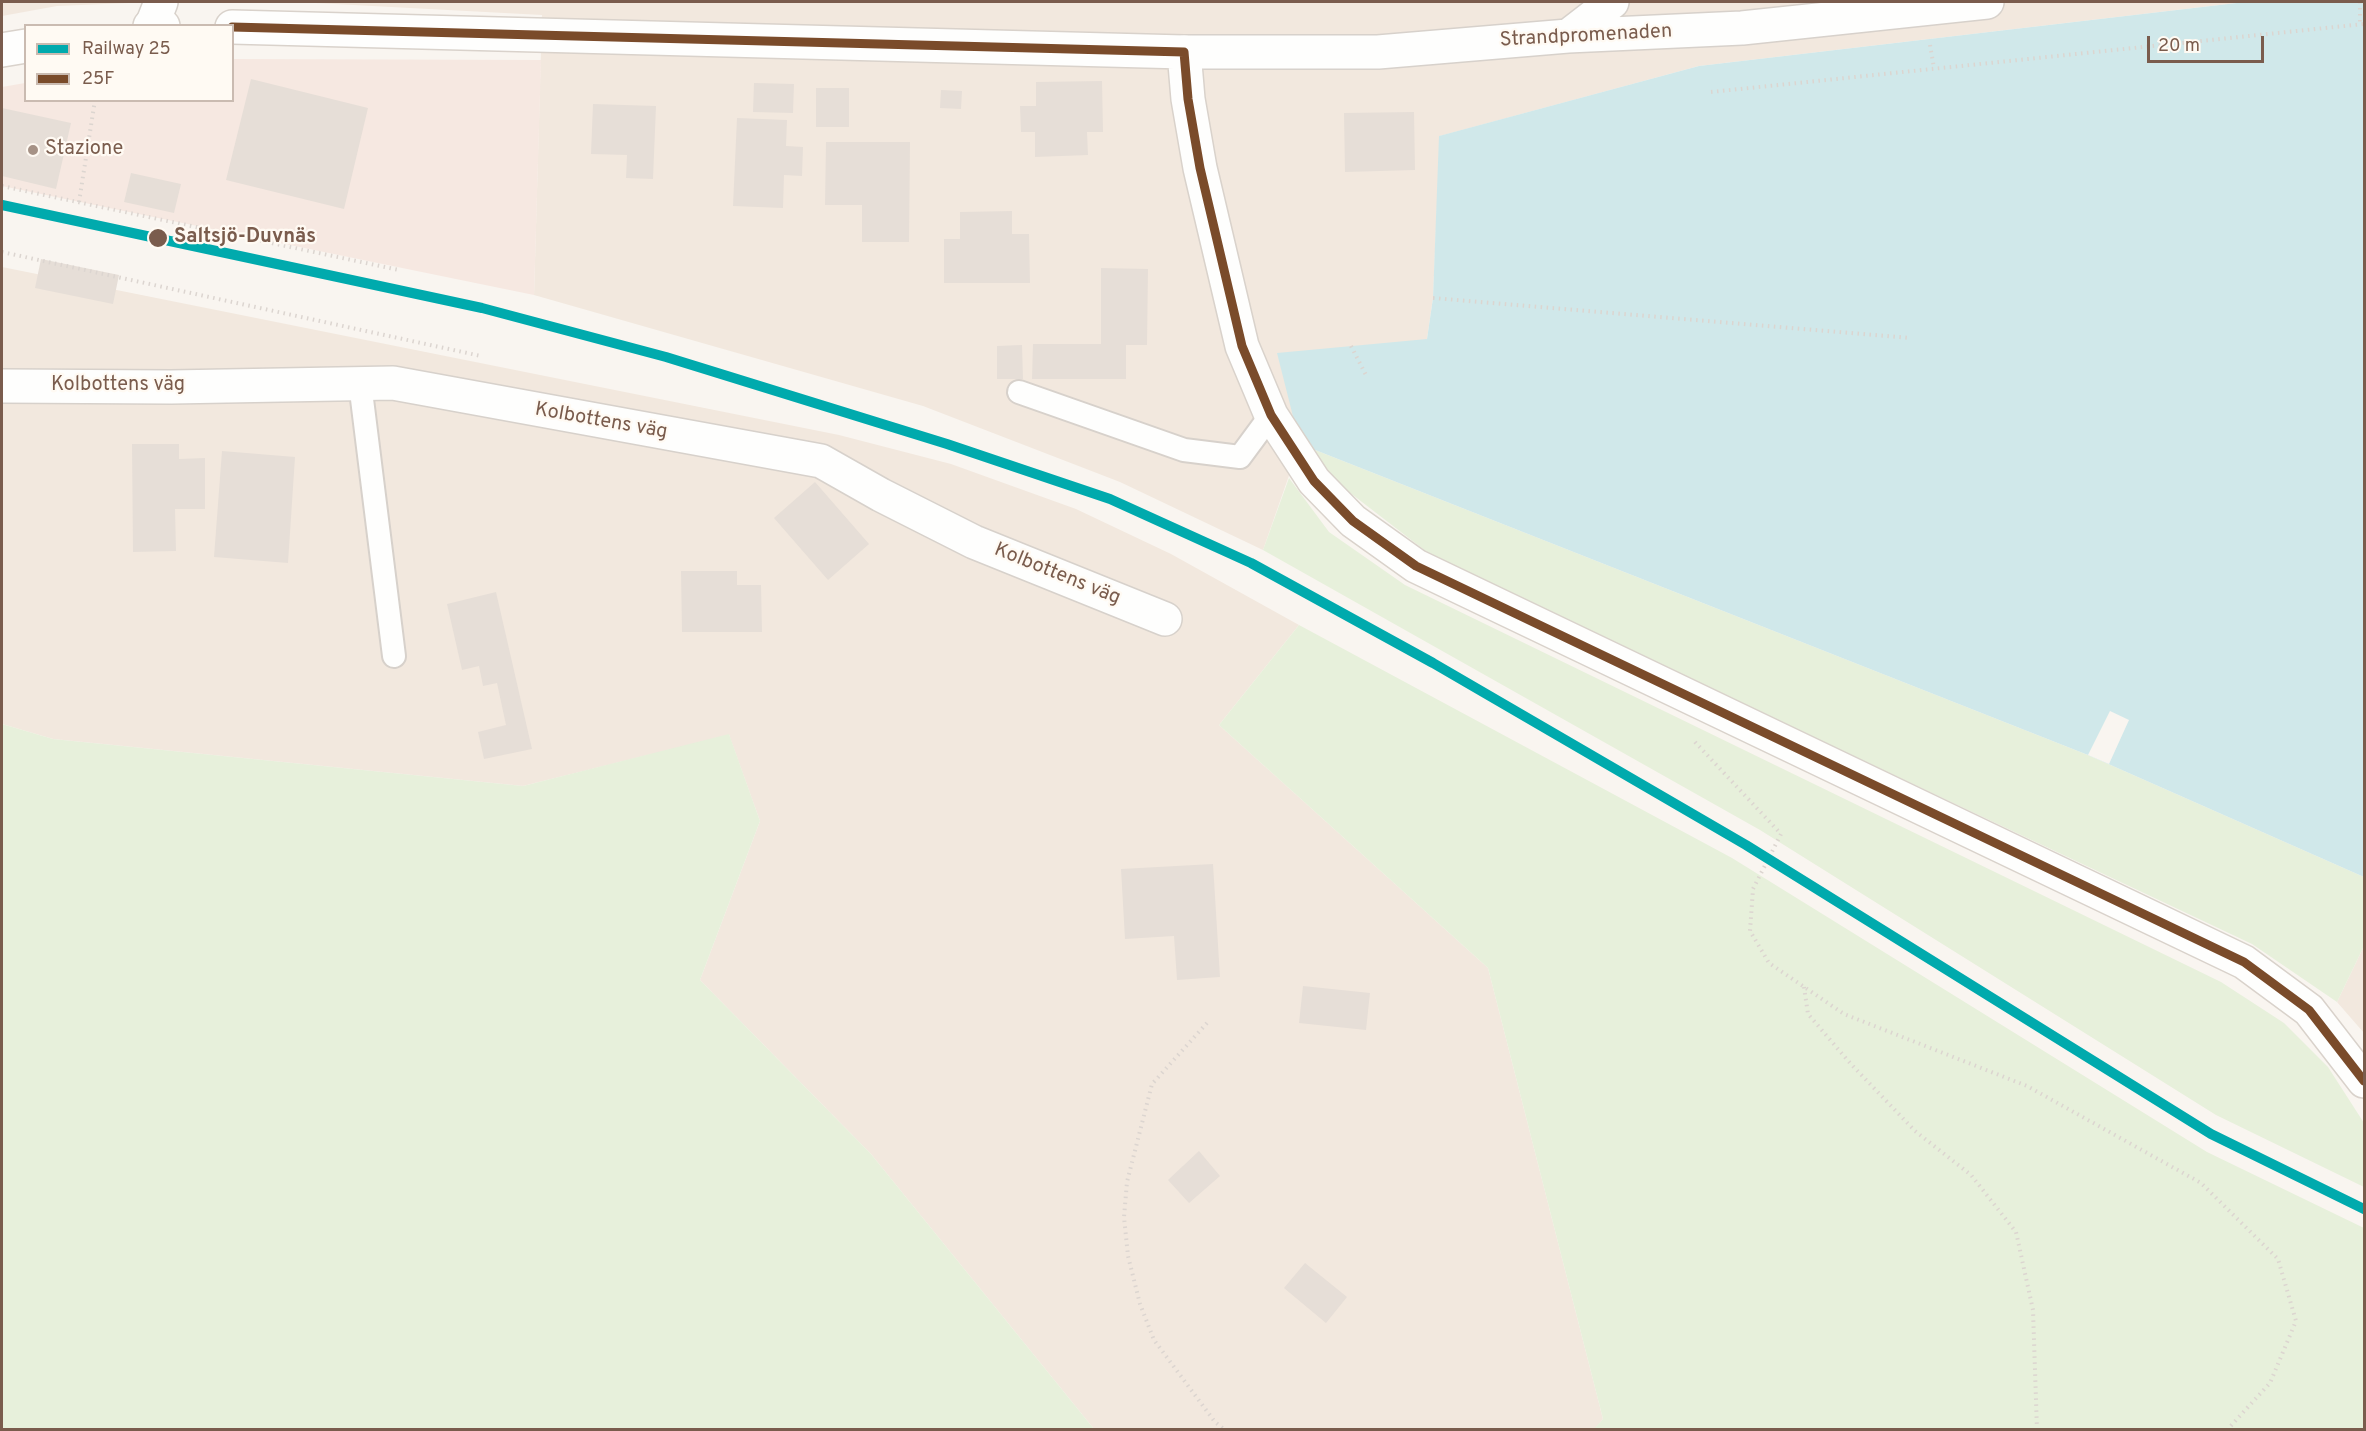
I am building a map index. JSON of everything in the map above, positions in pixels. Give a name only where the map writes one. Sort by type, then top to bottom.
[{"type":"street","points":[[151,24],[161,2]]},
{"type":"street","points":[[1568,36],[1612,2]]},
{"type":"street","name":"Strandpromenaden","points":[[234,27],[1184,52],[1378,52],[1568,36],[1736,15],[1987,2]]},
{"type":"street","points":[[2,50],[24,46]]},
{"type":"street","points":[[1184,52],[1190,111],[1208,202],[1242,346],[1271,416],[1314,482],[1353,521],[1416,566],[2244,962],[2309,1010],[2364,1081]]},
{"type":"street","name":"Kolbottens väg","points":[[2,386],[171,387],[393,383],[821,461],[974,542],[1165,619]]},
{"type":"lane","points":[[360,383],[394,656]]},
{"type":"lane","points":[[1018,392],[1184,450],[1240,457],[1271,416]]},
{"type":"path","points":[[1711,92],[2362,24],[2360,2]]},
{"type":"path","points":[[1929,39],[1934,68]]},
{"type":"path","points":[[78,202],[95,102]]},
{"type":"path","points":[[2,186],[399,270]]},
{"type":"path","points":[[2,252],[481,356]]},
{"type":"path","points":[[1433,298],[1910,338]]},
{"type":"path","points":[[1350,346],[1367,377]]},
{"type":"path","points":[[1687,734],[1781,834],[1753,889],[1750,931],[1769,963],[1844,1014],[2027,1086],[2201,1184],[2278,1259],[2296,1321],[2271,1383],[2227,1430]]},
{"type":"path","points":[[1804,987],[1808,1014],[1843,1055],[1915,1131],[1971,1175],[2016,1233],[2034,1310],[2037,1430]]},
{"type":"path","points":[[1207,1023],[1152,1084],[1126,1182],[1124,1217],[1130,1266],[1140,1304],[1154,1340],[1215,1422],[1225,1430]]},
{"type":"shaded area","points":[[2,2],[153,2],[57,6],[2,16]]},
{"type":"shaded area","points":[[297,2],[2245,2],[1699,66],[1440,136],[1433,298],[1427,339],[1300,444],[1263,550],[1120,482],[923,406],[534,295],[542,15]]},
{"type":"shaded area","points":[[234,59],[541,60],[534,295],[2,186],[2,87],[24,83],[24,102],[234,102]]},
{"type":"shaded area","points":[[2,267],[839,435],[951,464],[1076,509],[1171,554],[1299,625],[1219,725],[1488,968],[1603,1419],[1594,1430],[1094,1429],[871,1154],[700,980],[760,821],[729,735],[523,786],[53,739],[2,724]]},
{"type":"shaded area","points":[[2364,946],[2364,1033],[2337,1002]]},
{"type":"green space","points":[[1300,444],[2088,755],[2364,877],[2364,946],[2337,1002],[2252,944],[1436,559],[1349,492]]},
{"type":"green space","points":[[1289,478],[1329,532],[1405,585],[2221,982],[2284,1023],[2328,1067],[2364,1123],[2364,1187],[2216,1115],[1760,830],[1263,550]]},
{"type":"green space","points":[[1299,625],[1732,858],[2207,1152],[2364,1228],[2364,1429],[1594,1429],[1603,1419],[1488,968],[1219,725]]},
{"type":"green space","points":[[2,724],[53,739],[523,786],[729,734],[760,821],[700,980],[871,1154],[1094,1429],[2,1429]]},
{"type":"water","points":[[2245,2],[2364,2],[2364,877],[2088,755],[1300,444],[1277,353],[1427,339],[1433,298],[1439,136],[1699,66]]},
{"type":"pier","points":[[2110,711],[2129,720],[2109,764],[2088,755]]},
{"type":"building","points":[[251,79],[368,108],[344,209],[226,180]]},
{"type":"building","points":[[1102,81],[1103,132],[1087,132],[1088,155],[1035,157],[1035,132],[1021,132],[1020,106],[1036,106],[1036,82]]},
{"type":"building","points":[[754,83],[794,84],[793,113],[753,112]]},
{"type":"building","points":[[816,88],[849,88],[849,127],[816,127]]},
{"type":"building","points":[[941,90],[962,91],[961,109],[940,108]]},
{"type":"building","points":[[593,104],[656,106],[653,179],[626,178],[627,155],[591,154]]},
{"type":"building","name":"Stazione","points":[[2,108],[71,123],[56,189],[2,176]]},
{"type":"building","points":[[1414,112],[1415,170],[1345,172],[1344,113]]},
{"type":"building","points":[[737,118],[787,120],[786,146],[803,147],[802,176],[784,175],[783,208],[733,206]]},
{"type":"building","points":[[826,142],[910,142],[909,242],[862,242],[862,205],[825,205]]},
{"type":"building","points":[[131,173],[181,184],[174,213],[124,202]]},
{"type":"building","points":[[1012,211],[1012,234],[1029,234],[1030,283],[944,283],[944,239],[960,239],[960,212]]},
{"type":"building","points":[[41,259],[119,275],[113,304],[35,288]]},
{"type":"building","points":[[1101,268],[1148,269],[1147,345],[1126,345],[1126,379],[1032,379],[1033,344],[1101,344]]},
{"type":"building","points":[[1022,345],[1023,379],[997,379],[997,346]]},
{"type":"building","points":[[132,444],[179,444],[179,459],[205,458],[205,509],[175,509],[176,551],[133,552]]},
{"type":"building","points":[[222,451],[295,457],[288,563],[214,557]]},
{"type":"building","points":[[815,482],[869,544],[828,580],[774,518]]},
{"type":"building","points":[[681,571],[737,571],[737,585],[761,585],[762,632],[682,632]]},
{"type":"building","points":[[496,592],[532,749],[484,759],[478,732],[506,725],[497,683],[483,686],[479,666],[462,670],[447,604]]},
{"type":"building","points":[[1213,864],[1220,977],[1177,980],[1174,936],[1125,939],[1121,869]]},
{"type":"building","points":[[1303,986],[1370,993],[1366,1030],[1299,1023]]},
{"type":"building","points":[[1199,1151],[1220,1176],[1189,1203],[1168,1180]]},
{"type":"building","points":[[1305,1263],[1347,1297],[1326,1323],[1284,1288]]},
{"type":"rail line","name":"25","points":[[2,205],[482,308],[666,357],[947,444],[1110,499],[1251,563],[1433,663],[1746,845],[2211,1134],[2364,1209]]},
{"type":"transit line","name":"25F","points":[[234,27],[1184,52]]},
{"type":"transit line","name":"25F","points":[[1184,52],[1188,99],[1200,168],[1242,346],[1271,415],[1314,481],[1353,521],[1416,566],[2244,962],[2309,1010],[2364,1081]]},
{"type":"place","name":"Stazione","points":[[33,150]]},
{"type":"place","name":"Saltsjö-Duvnäs","points":[[158,238]]}]
